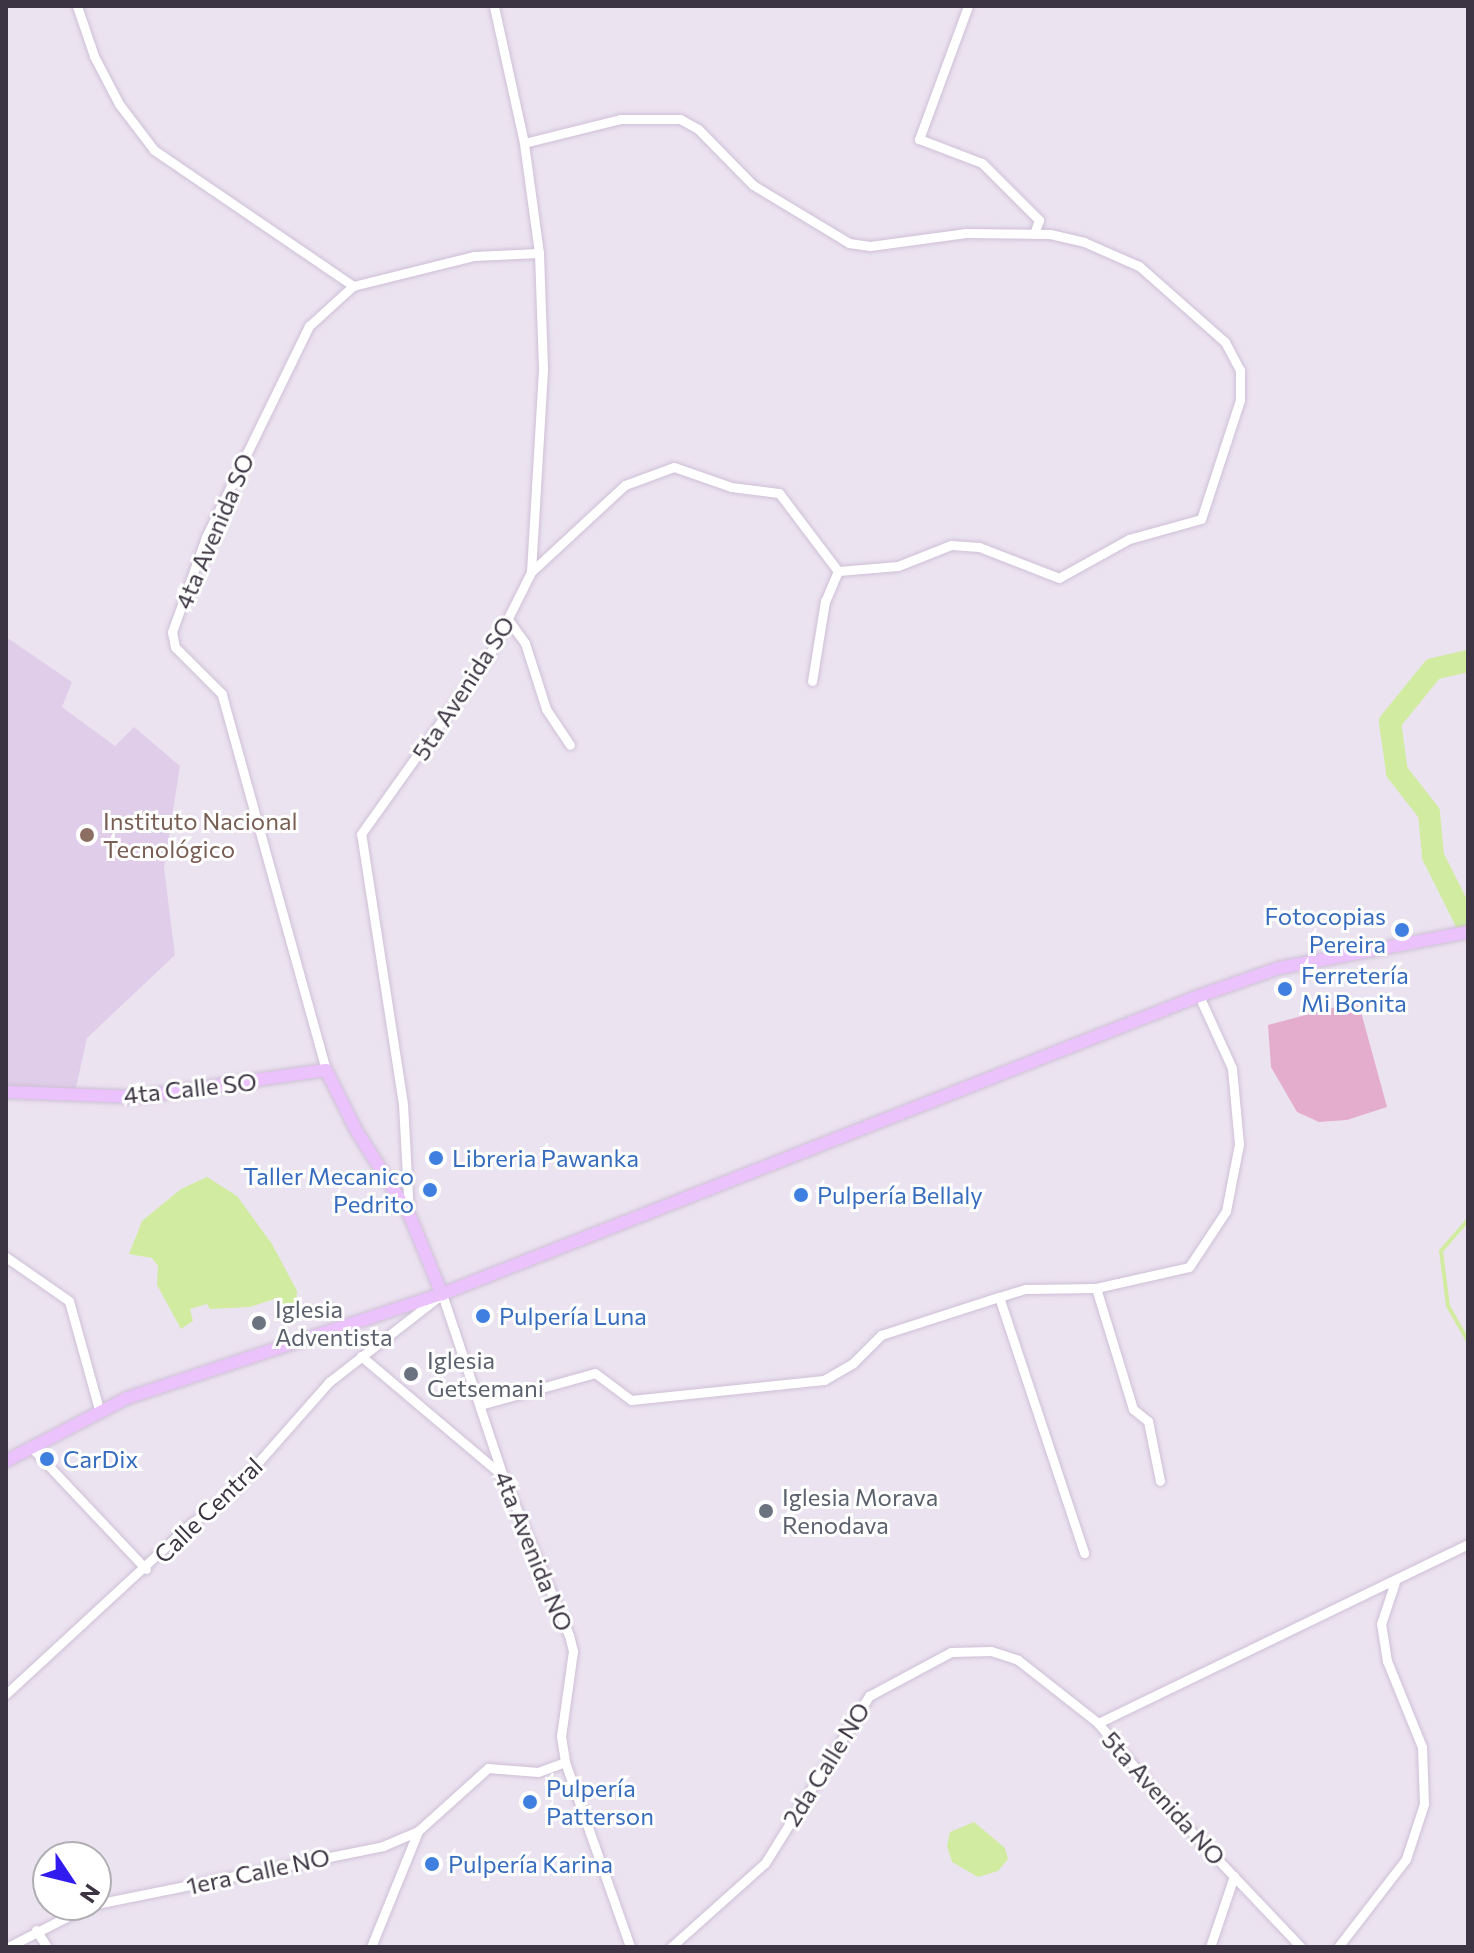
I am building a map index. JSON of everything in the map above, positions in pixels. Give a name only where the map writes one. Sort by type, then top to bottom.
[{"type":"main road","points":[[6,1461],[99,1409],[442,1294],[1199,996],[1279,968],[1464,932]]},
{"type":"main road","name":"4ta Calle SO","points":[[6,1092],[136,1097],[326,1070]]},
{"type":"main road","name":"4ta Avenida SO","points":[[326,1070],[356,1130],[409,1214],[442,1294]]},
{"type":"street","points":[[77,6],[94,56],[119,104],[154,150],[353,286],[474,256],[539,253]]},
{"type":"street","name":"5ta Avenida SO","points":[[409,1214],[403,1104],[361,834],[439,730],[509,621],[531,572],[543,368],[539,253],[524,143],[494,6]]},
{"type":"street","points":[[968,6],[919,139],[944,144],[982,163],[1039,220],[1034,234]]},
{"type":"street","points":[[524,143],[620,119],[680,119],[698,129],[753,185],[849,243],[870,246],[966,233],[1034,234],[1084,242],[1139,266],[1225,342],[1240,370],[1240,400],[1201,519],[1129,539],[1059,578],[979,547],[951,545],[898,566],[838,571]]},
{"type":"street","name":"4ta Avenida SO","points":[[326,1070],[222,694],[175,647],[172,632],[206,537],[309,326],[353,286]]},
{"type":"street","points":[[531,572],[625,485],[674,467],[731,487],[779,493],[838,571]]},
{"type":"street","points":[[812,681],[825,601],[838,571]]},
{"type":"street","points":[[509,621],[525,643],[546,709],[570,745]]},
{"type":"street","points":[[480,1405],[595,1373],[631,1400],[824,1380],[853,1363],[881,1335],[999,1297],[1026,1289],[1096,1288],[1189,1267],[1226,1211],[1239,1144],[1232,1068],[1199,996]]},
{"type":"street","points":[[6,1257],[69,1301],[99,1409]]},
{"type":"street","points":[[1096,1288],[1133,1409],[1148,1421],[1160,1481]]},
{"type":"street","name":"Calle Central","points":[[6,1694],[146,1569],[188,1526],[232,1492],[315,1396],[442,1294]]},
{"type":"street","name":"4ta Avenida NO","points":[[442,1294],[503,1476],[573,1651],[561,1736],[565,1762],[630,1947]]},
{"type":"street","points":[[999,1297],[1084,1553]]},
{"type":"street","points":[[361,1356],[503,1476]]},
{"type":"street","points":[[30,1446],[146,1569]]},
{"type":"street","points":[[1098,1723],[1468,1544]]},
{"type":"street","points":[[1338,1947],[1406,1859],[1424,1804],[1422,1747],[1387,1661],[1381,1624],[1396,1579]]},
{"type":"street","name":"2da Calle NO","points":[[671,1947],[765,1863],[869,1696],[951,1652],[991,1651],[1018,1660]]},
{"type":"street","name":"5ta Avenida NO","points":[[1018,1660],[1098,1723],[1301,1947]]},
{"type":"street","points":[[371,1947],[418,1831],[488,1768],[538,1772],[565,1762]]},
{"type":"street","name":"1era Calle NO","points":[[112,1900],[383,1846],[418,1831]]},
{"type":"street","points":[[1210,1947],[1234,1876]]},
{"type":"street","name":"1era Calle NO","points":[[8,1947],[56,1921]]},
{"type":"street","points":[[36,1930],[47,1947]]},
{"type":"shaded area","name":"Instituto Nacional Tecnológico","points":[[6,637],[72,682],[62,707],[115,746],[134,727],[180,766],[164,868],[175,955],[87,1038],[75,1092],[6,1088]]},
{"type":"shaded area","points":[[1358,1001],[1387,1107],[1347,1120],[1319,1122],[1297,1112],[1271,1067],[1268,1025]]},
{"type":"shaded area","points":[[207,1177],[237,1196],[272,1244],[297,1291],[296,1313],[288,1314],[280,1297],[250,1307],[210,1309],[207,1304],[190,1309],[193,1321],[181,1329],[157,1285],[158,1266],[152,1258],[129,1254],[142,1221],[181,1189]]},
{"type":"shaded area","points":[[974,1822],[1005,1848],[1008,1859],[998,1871],[978,1877],[952,1862],[947,1846],[950,1832]]},
{"type":"waterway","points":[[1466,922],[1433,856],[1429,813],[1397,772],[1390,722],[1433,669],[1468,661]]},
{"type":"waterway","points":[[1468,1089],[1468,1096]]},
{"type":"waterway","points":[[1468,1220],[1441,1251],[1448,1306],[1468,1341]]},
{"type":"place","name":"Instituto Nacional Tecnológico","points":[[87,835]]},
{"type":"place","name":"Fotocopias Pereira","points":[[1402,930]]},
{"type":"place","name":"Ferretería Mi Bonita","points":[[1285,989]]},
{"type":"place","name":"Libreria Pawanka","points":[[436,1158]]},
{"type":"place","name":"Taller Mecanico Pedrito","points":[[430,1190]]},
{"type":"place","name":"Pulpería Bellaly","points":[[801,1195]]},
{"type":"place","name":"Pulpería Luna","points":[[483,1316]]},
{"type":"place","name":"Iglesia Adventista","points":[[259,1323]]},
{"type":"place","name":"Iglesia Getsemani","points":[[411,1374]]},
{"type":"place","name":"CarDix","points":[[47,1459]]},
{"type":"place","name":"Iglesia Morava Renodava","points":[[766,1511]]},
{"type":"place","name":"Pulpería Patterson","points":[[530,1802]]},
{"type":"place","name":"Pulpería Karina","points":[[432,1864]]}]
